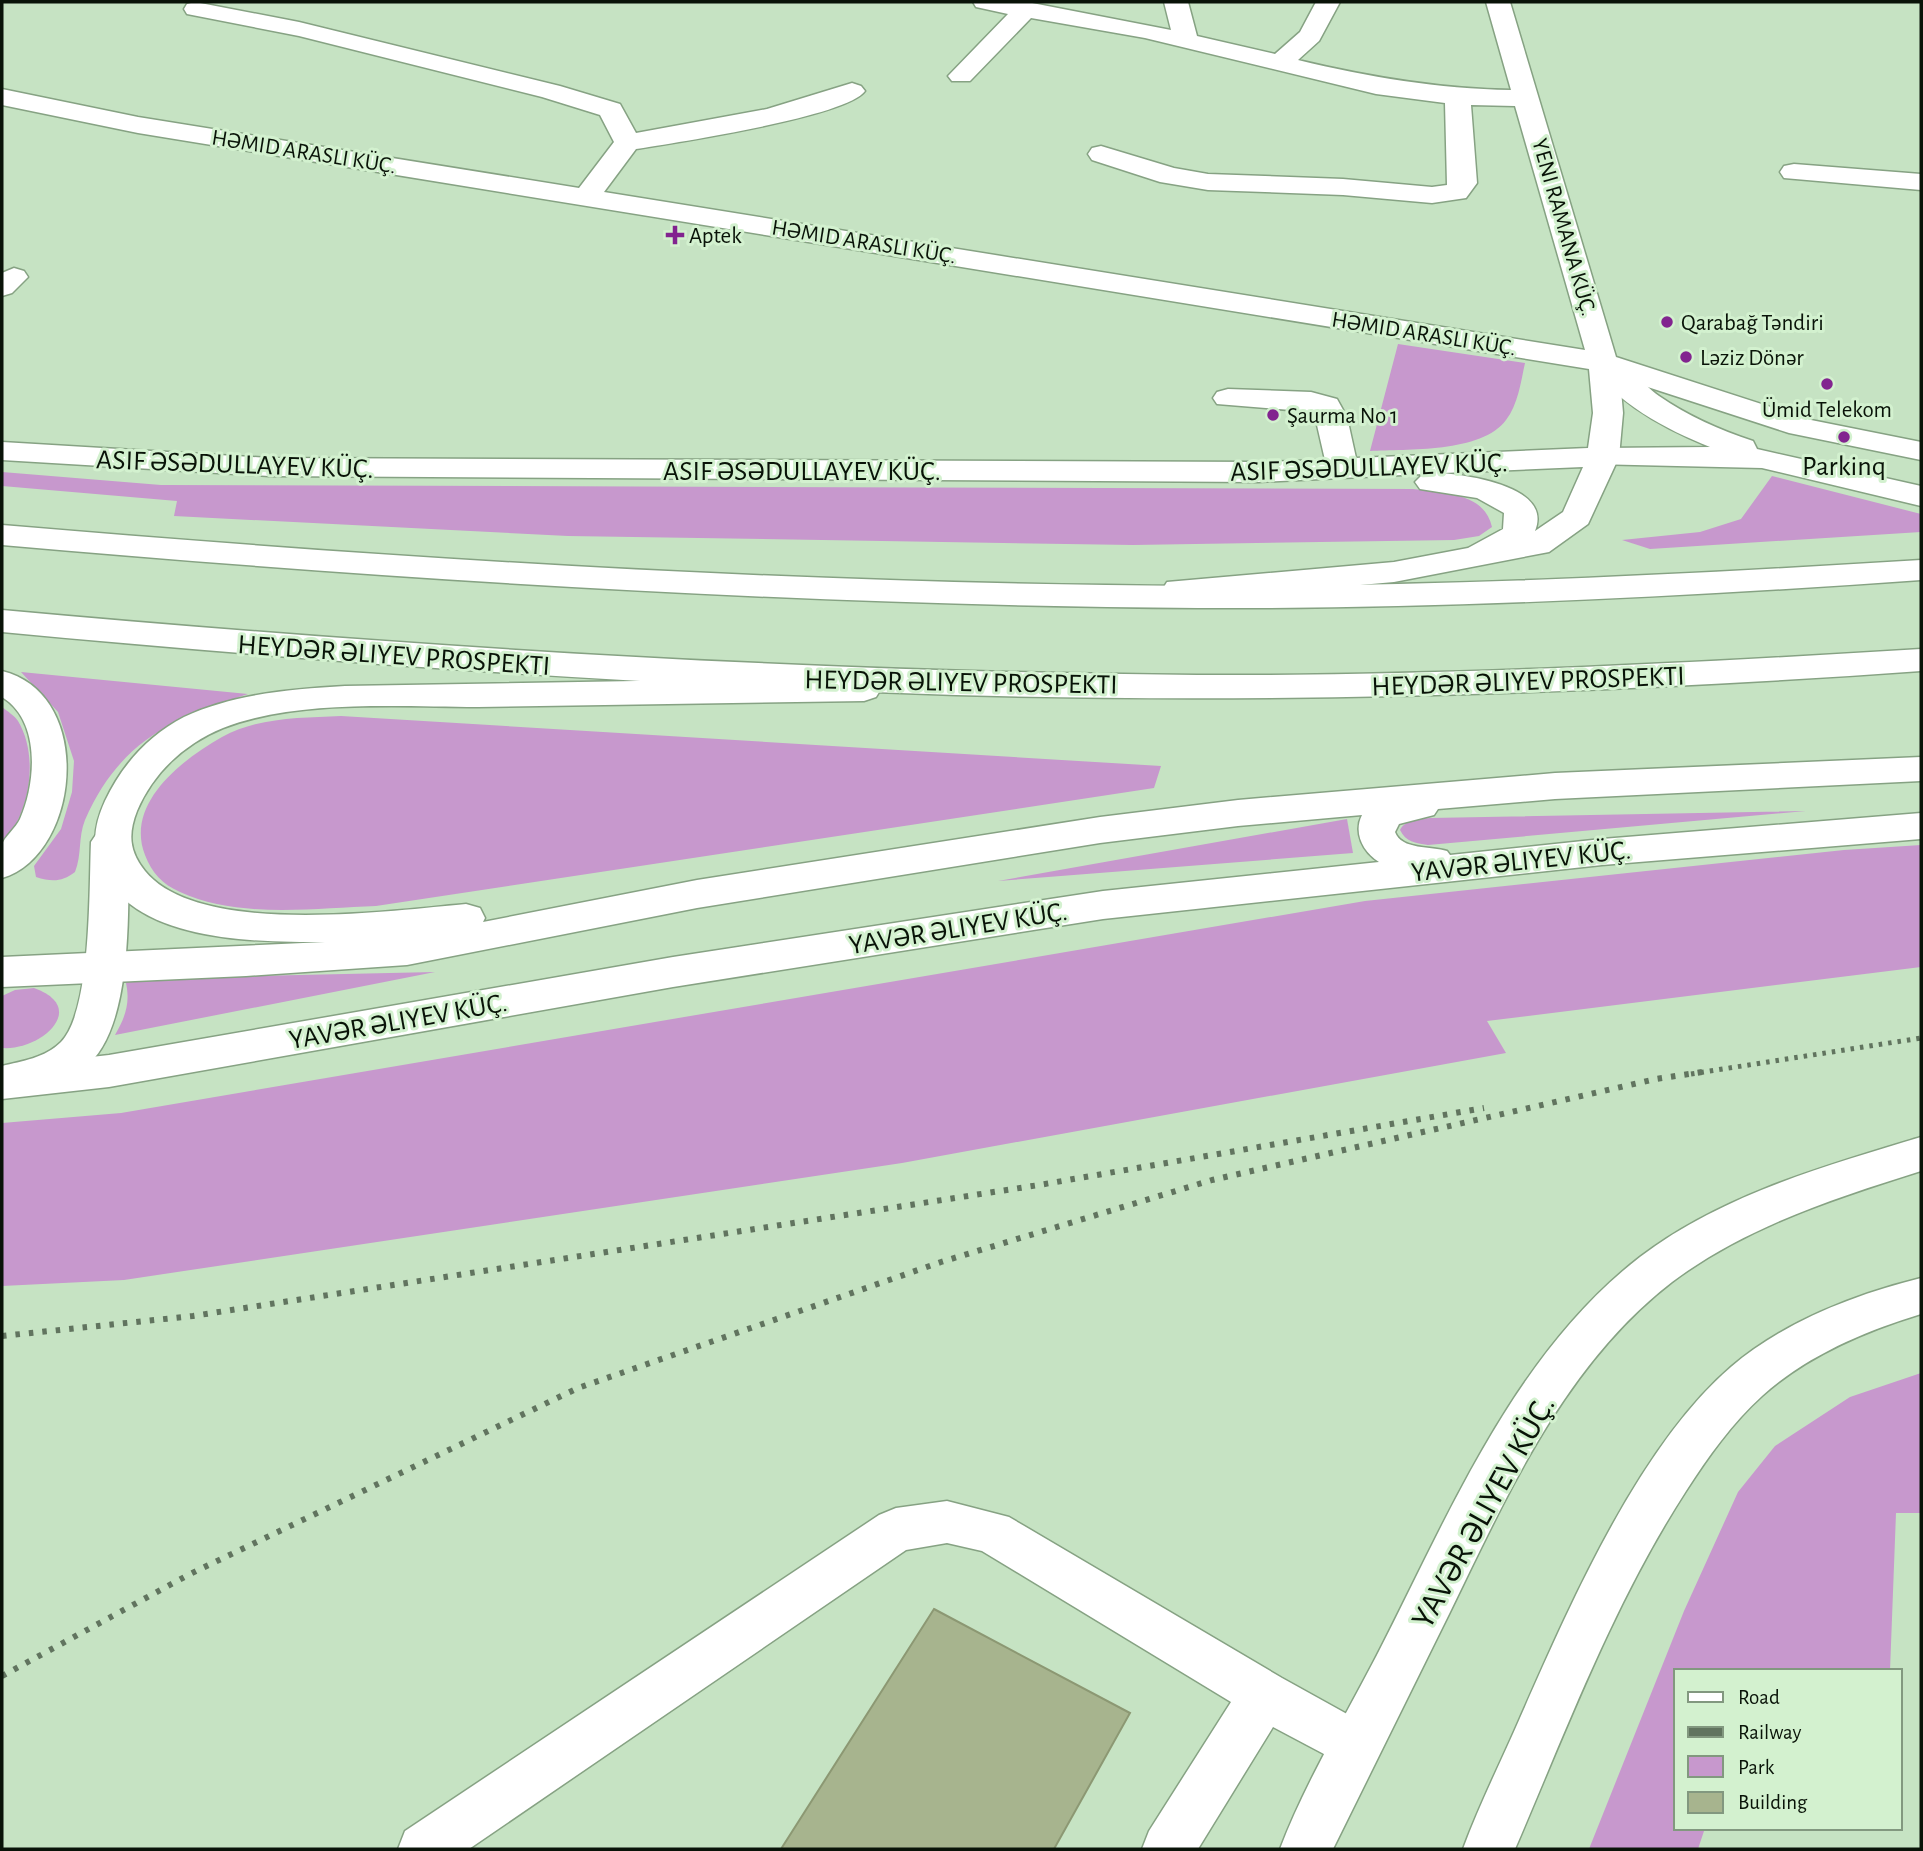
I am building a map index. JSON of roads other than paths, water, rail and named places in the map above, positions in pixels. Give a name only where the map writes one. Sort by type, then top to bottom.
[{"type":"main road","points":[[985,2],[1186,41],[1376,86],[1459,97],[1528,98]]},
{"type":"main road","points":[[1175,2],[1186,41]]},
{"type":"main road","points":[[1279,64],[1310,36],[1328,2]]},
{"type":"main road","name":"YENI RAMANA KÜÇ.","points":[[1443,565],[1537,545],[1577,517],[1591,490],[1603,457],[1608,413],[1603,362],[1498,2]]},
{"type":"main road","points":[[196,9],[299,29],[596,103],[611,110],[626,142]]},
{"type":"main road","points":[[961,76],[1027,9]]},
{"type":"main road","points":[[587,196],[626,142],[788,113],[852,92]]},
{"type":"main road","points":[[2,97],[138,125],[1603,362],[1768,416],[1842,437],[1921,451]]},
{"type":"main road","points":[[1101,154],[1170,176],[1208,182],[1343,187],[1432,195],[1456,192],[1463,183],[1457,111],[1459,97]]},
{"type":"main road","points":[[1794,172],[1921,182]]},
{"type":"main road","points":[[1603,362],[1628,388],[1658,411],[1731,444],[1882,489],[1921,496]]},
{"type":"main road","points":[[1228,398],[1311,401],[1325,406],[1332,417],[1343,469]]},
{"type":"main road","name":"ASIF ƏSƏDULLAYEV KÜÇ.","points":[[2,451],[269,467],[1258,472],[1603,457],[1729,456],[1807,468]]},
{"type":"main road","points":[[1097,597],[1443,565],[1511,540],[1520,531],[1522,521],[1511,500],[1472,487],[1432,482],[1258,472]]},
{"type":"main road","points":[[2,535],[514,577],[964,595],[1097,597],[1446,593],[1696,584],[1921,570]]},
{"type":"main road","name":"HEYDƏR ƏLIYEV PROSPEKTI","points":[[2,621],[209,642],[669,673],[1046,686],[1375,685],[1549,681],[1921,660]]},
{"type":"main road","points":[[2,682],[28,700],[44,724],[50,760],[46,798],[2,892]]},
{"type":"main road","points":[[2,1083],[59,1065],[86,1040],[94,1020],[103,966],[110,842],[131,782],[149,760],[178,737],[211,720],[252,708],[294,703],[436,696],[1046,686]]},
{"type":"main road","points":[[2,972],[246,962],[407,951],[697,894],[1100,830],[1238,813],[1555,786],[1921,769]]},
{"type":"main road","points":[[1555,786],[1404,808],[1378,820],[1377,838],[1384,848],[1394,855],[1430,860],[1602,852]]},
{"type":"main road","name":"YAVƏR ƏLIYEV KÜÇ.","points":[[2,1083],[108,1071],[673,972],[1103,905],[1602,852],[1921,826]]},
{"type":"main road","points":[[2,865],[29,837]]},
{"type":"main road","points":[[110,842],[125,876],[145,897],[176,911],[247,927],[330,928],[422,922],[697,894]]},
{"type":"main road","name":"YAVƏR ƏLIYEV KÜÇ.","points":[[1306,1849],[1489,1484],[1541,1399],[1598,1322],[1657,1270],[1731,1225],[1776,1203],[1837,1180],[1921,1154]]},
{"type":"main road","points":[[1489,1849],[1614,1566],[1659,1490],[1715,1412],[1759,1371],[1822,1335],[1902,1301],[1921,1296]]},
{"type":"main road","points":[[424,1849],[897,1530],[947,1521],[992,1532],[1264,1695],[1356,1746]]},
{"type":"main road","points":[[1168,1849],[1264,1695]]},
{"type":"railway","points":[[1691,1074],[1921,1038]]},
{"type":"railway","points":[[2,1676],[190,1574],[578,1388],[941,1262],[1212,1180],[1656,1079],[1702,1072]]},
{"type":"railway","points":[[2,1336],[193,1316],[1039,1185],[1484,1108]]},
{"type":"place","name":"Aptek","points":[[675,235]]},
{"type":"place","name":"Qarabağ Təndiri","points":[[1667,322]]},
{"type":"place","name":"Ləziz Dönər","points":[[1686,357]]},
{"type":"place","name":"Ümid Telekom","points":[[1827,384]]},
{"type":"place","name":"Şaurma No 1","points":[[1273,415]]},
{"type":"place","name":"Parkinq","points":[[1844,437]]}]
